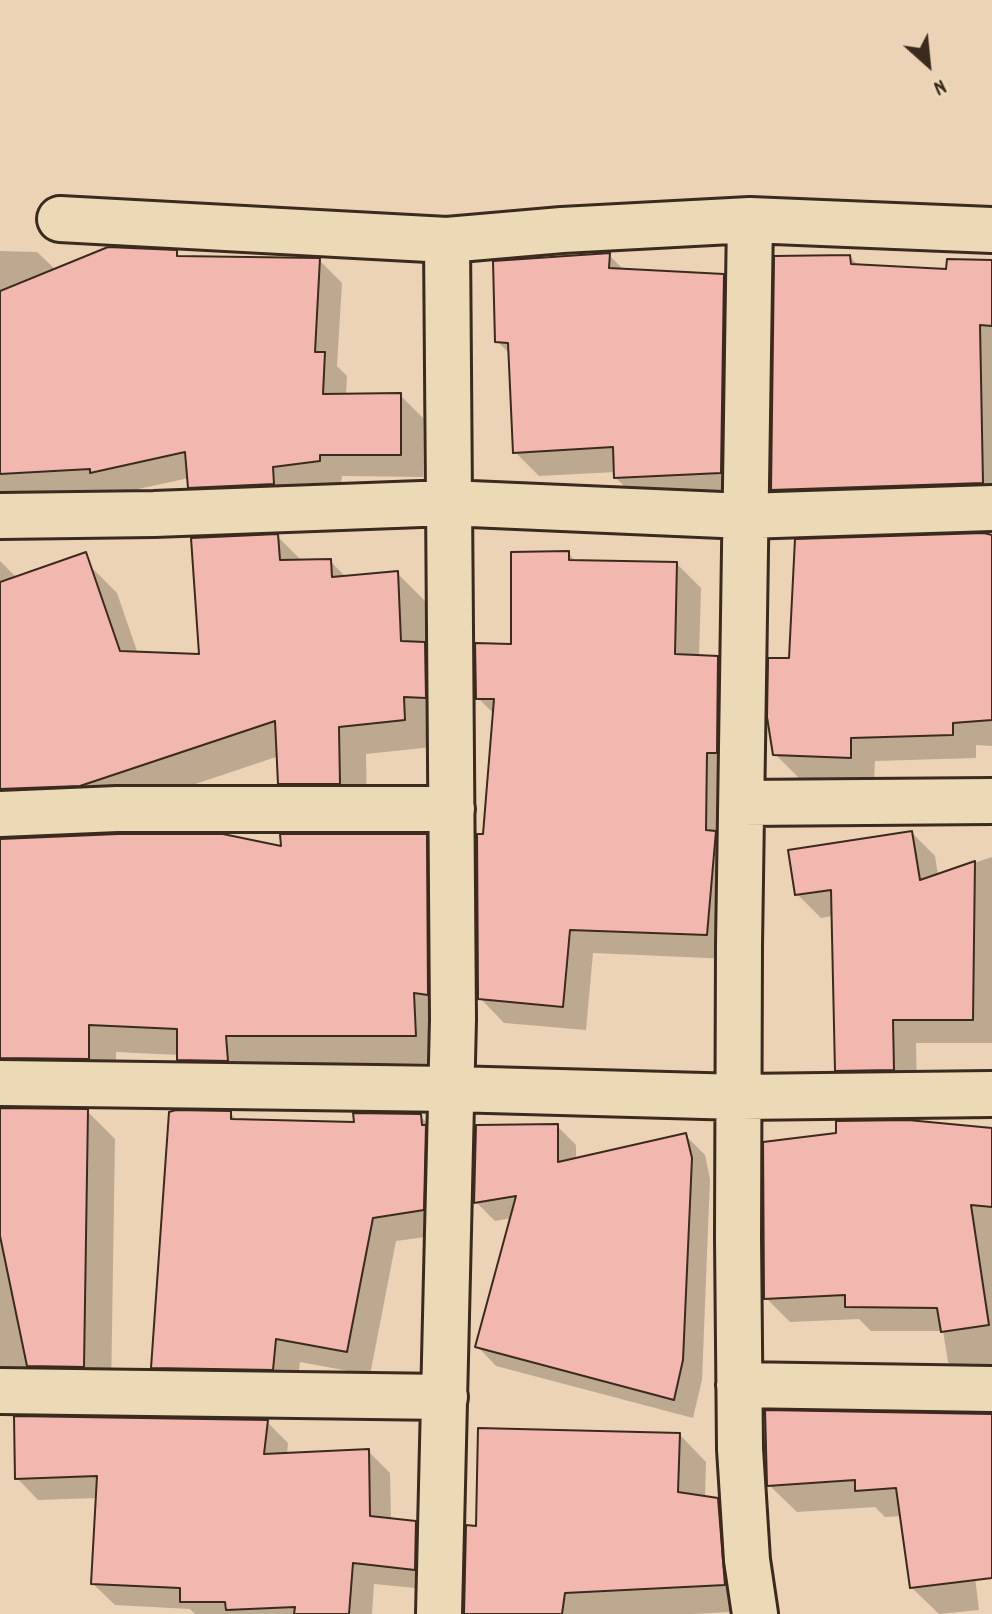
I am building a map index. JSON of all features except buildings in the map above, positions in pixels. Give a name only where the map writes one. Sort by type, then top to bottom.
[{"type":"street","points":[[60,219],[447,240],[562,230],[750,220],[992,230]]},
{"type":"street","points":[[750,220],[739,945],[739,1385],[745,1528],[755,1614]]},
{"type":"street","points":[[439,1614],[452,1089],[447,240]]},
{"type":"street","points":[[0,516],[154,514],[448,503],[745,516],[992,508]]},
{"type":"street","points":[[742,803],[992,801]]},
{"type":"street","points":[[0,814],[117,809],[452,809]]},
{"type":"street","points":[[0,1083],[452,1089],[740,1097],[992,1094]]},
{"type":"street","points":[[739,1385],[992,1389]]},
{"type":"street","points":[[0,1391],[445,1397]]}]
